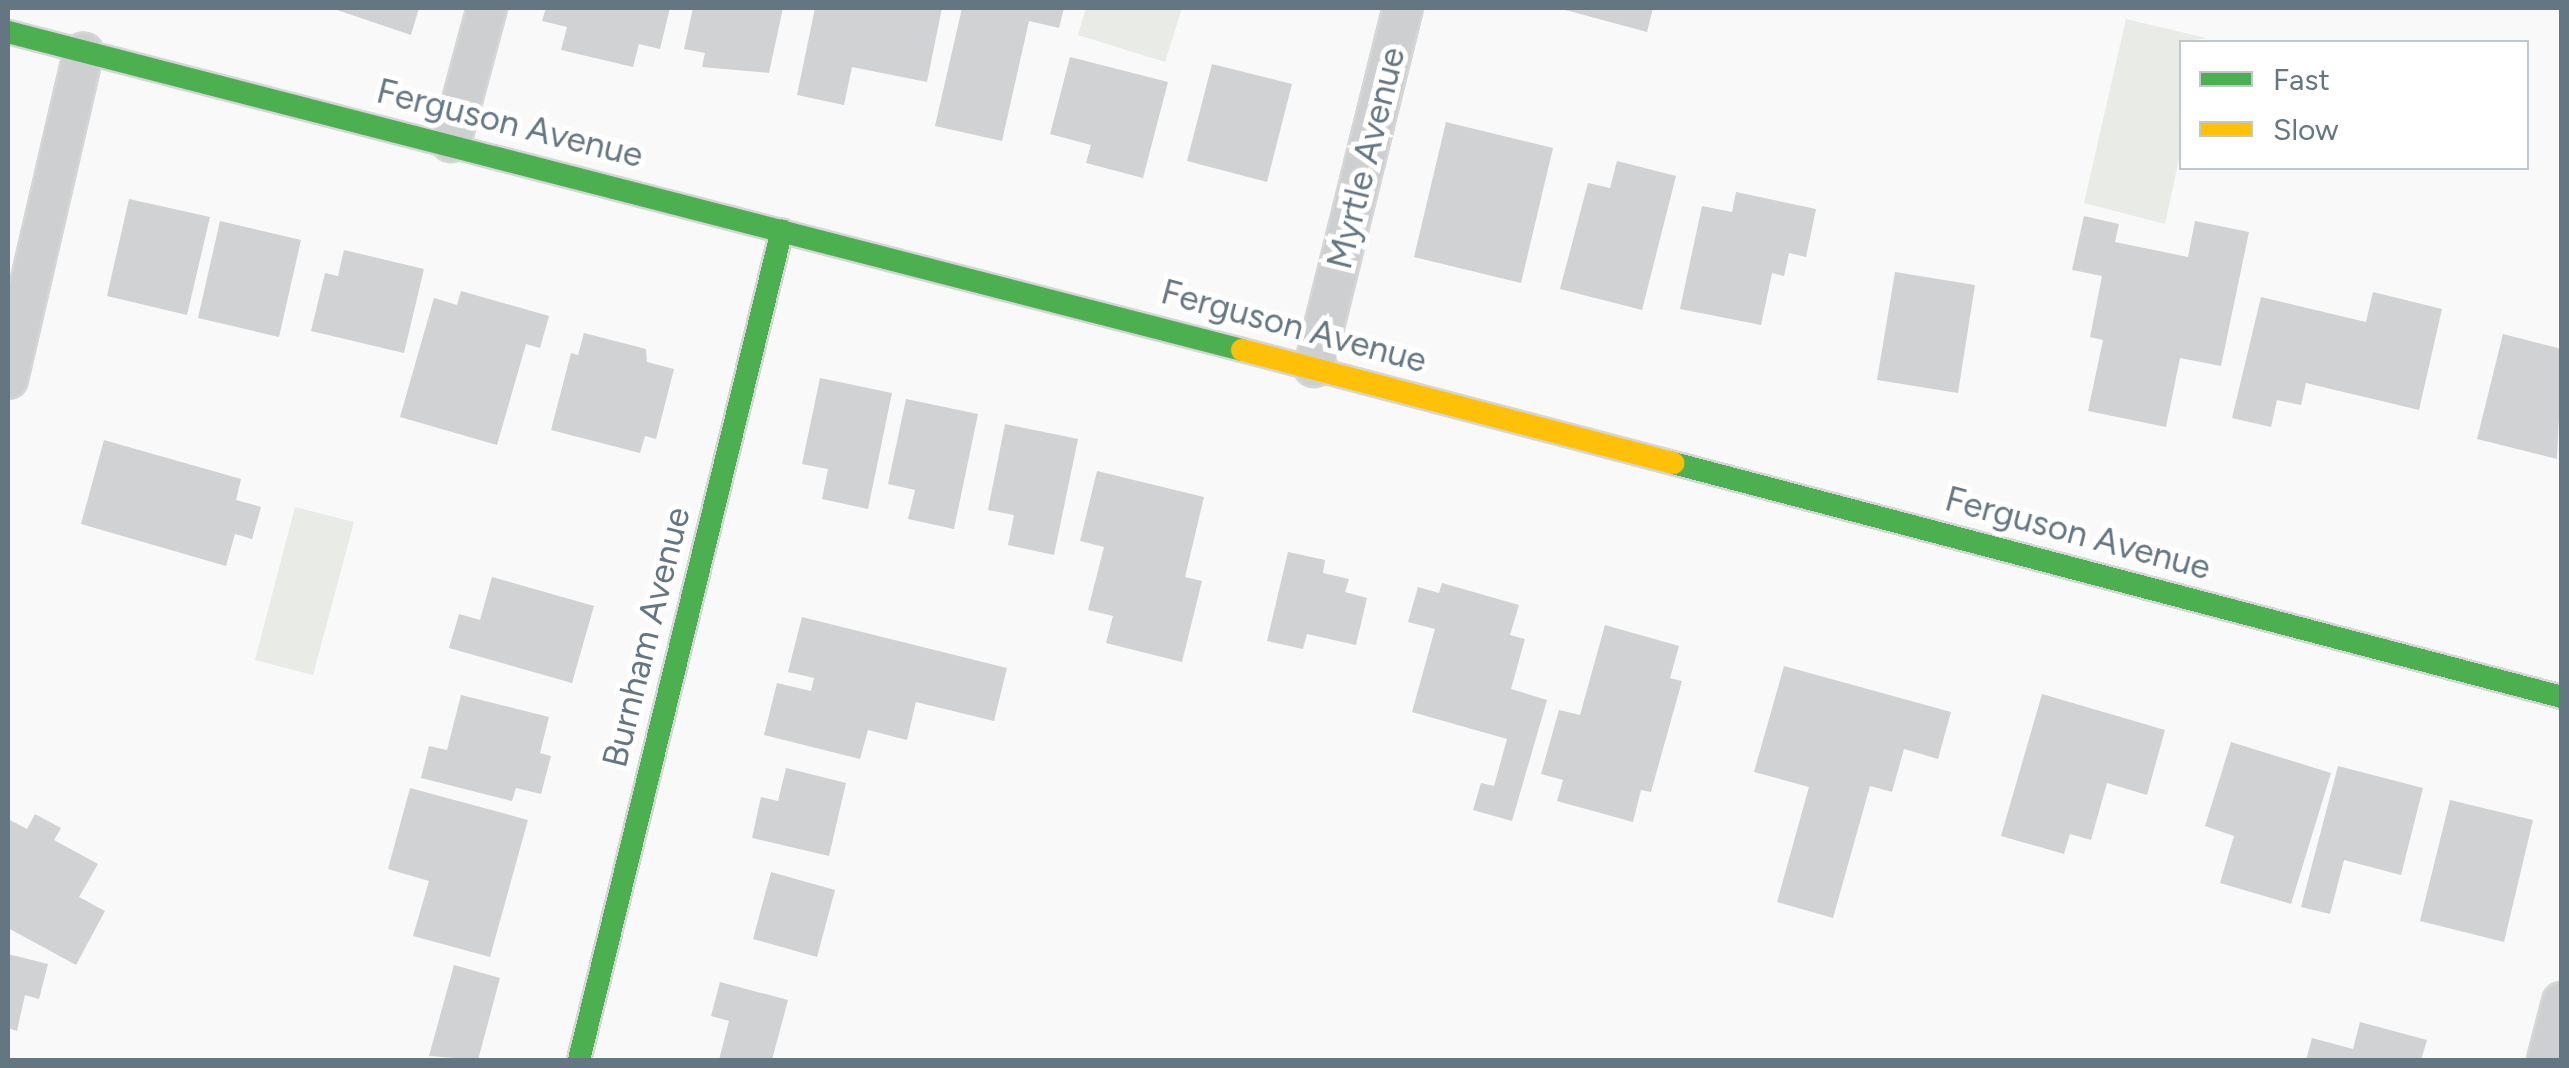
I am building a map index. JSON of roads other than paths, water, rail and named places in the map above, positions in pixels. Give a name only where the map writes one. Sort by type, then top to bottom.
[{"type":"street","points":[[451,142],[487,8]]},
{"type":"street","name":"Myrtle Avenue","points":[[1314,367],[1403,8]]},
{"type":"street","name":"Ferguson Avenue","points":[[8,32],[451,142],[2562,696]]},
{"type":"street","points":[[8,379],[83,53]]},
{"type":"street","name":"Burnham Avenue","points":[[579,1060],[782,230]]},
{"type":"street","points":[[2546,1060],[2562,1002]]}]
